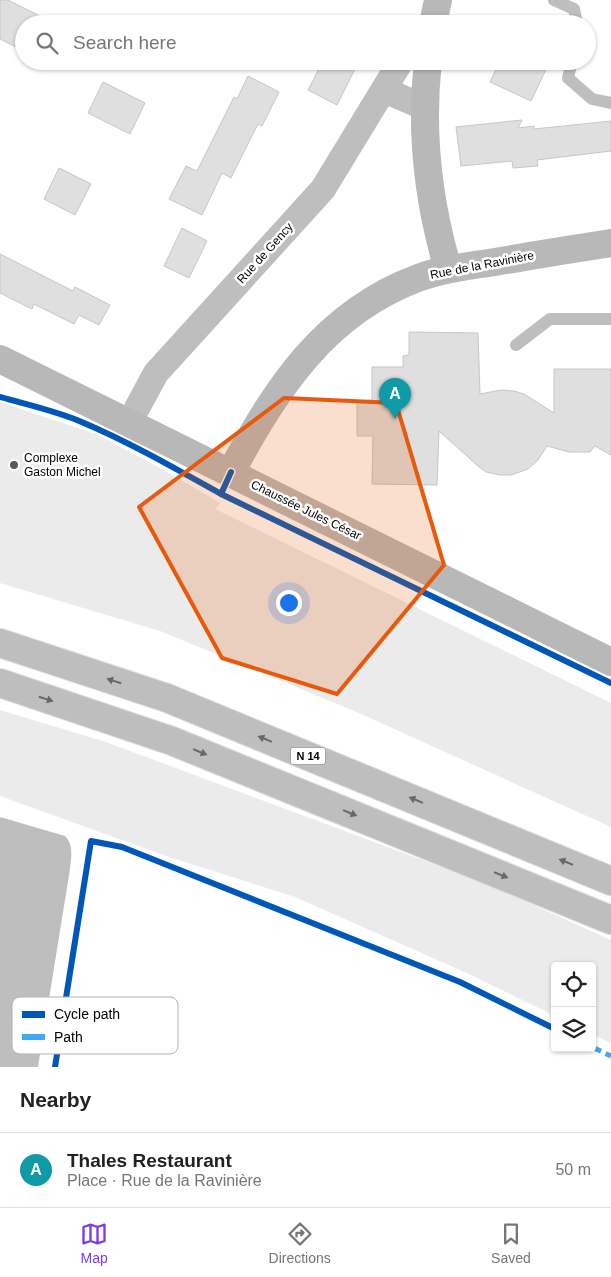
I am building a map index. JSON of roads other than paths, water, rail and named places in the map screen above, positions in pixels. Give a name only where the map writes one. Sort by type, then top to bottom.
[{"type":"highway","name":"N 14","points":[[0,643],[167,698],[611,881]]},
{"type":"highway","points":[[0,683],[172,740],[611,920]]},
{"type":"street","points":[[429,15],[438,0]]},
{"type":"street","points":[[435,15],[438,0]]},
{"type":"street","name":"Rue de Gency","points":[[137,408],[156,373],[323,189],[396,70]]},
{"type":"street","points":[[428,70],[426,166],[441,247],[448,269]]},
{"type":"street","points":[[384,90],[426,108]]},
{"type":"street","name":"Rue de la Ravinière","points":[[231,472],[268,406],[289,376],[338,324],[362,307],[418,278],[448,269],[611,243]]},
{"type":"street","name":"Chaussée Jules César","points":[[0,359],[611,662]]},
{"type":"lane","points":[[554,0],[574,9],[575,15]]},
{"type":"lane","points":[[570,70],[568,78],[592,99],[611,103]]},
{"type":"lane","points":[[516,345],[550,319],[611,319]]},
{"type":"place","name":"Thales Restaurant","points":[[395,419]]},
{"type":"place","name":"Complexe Gaston Michel","points":[[14,465]]}]
